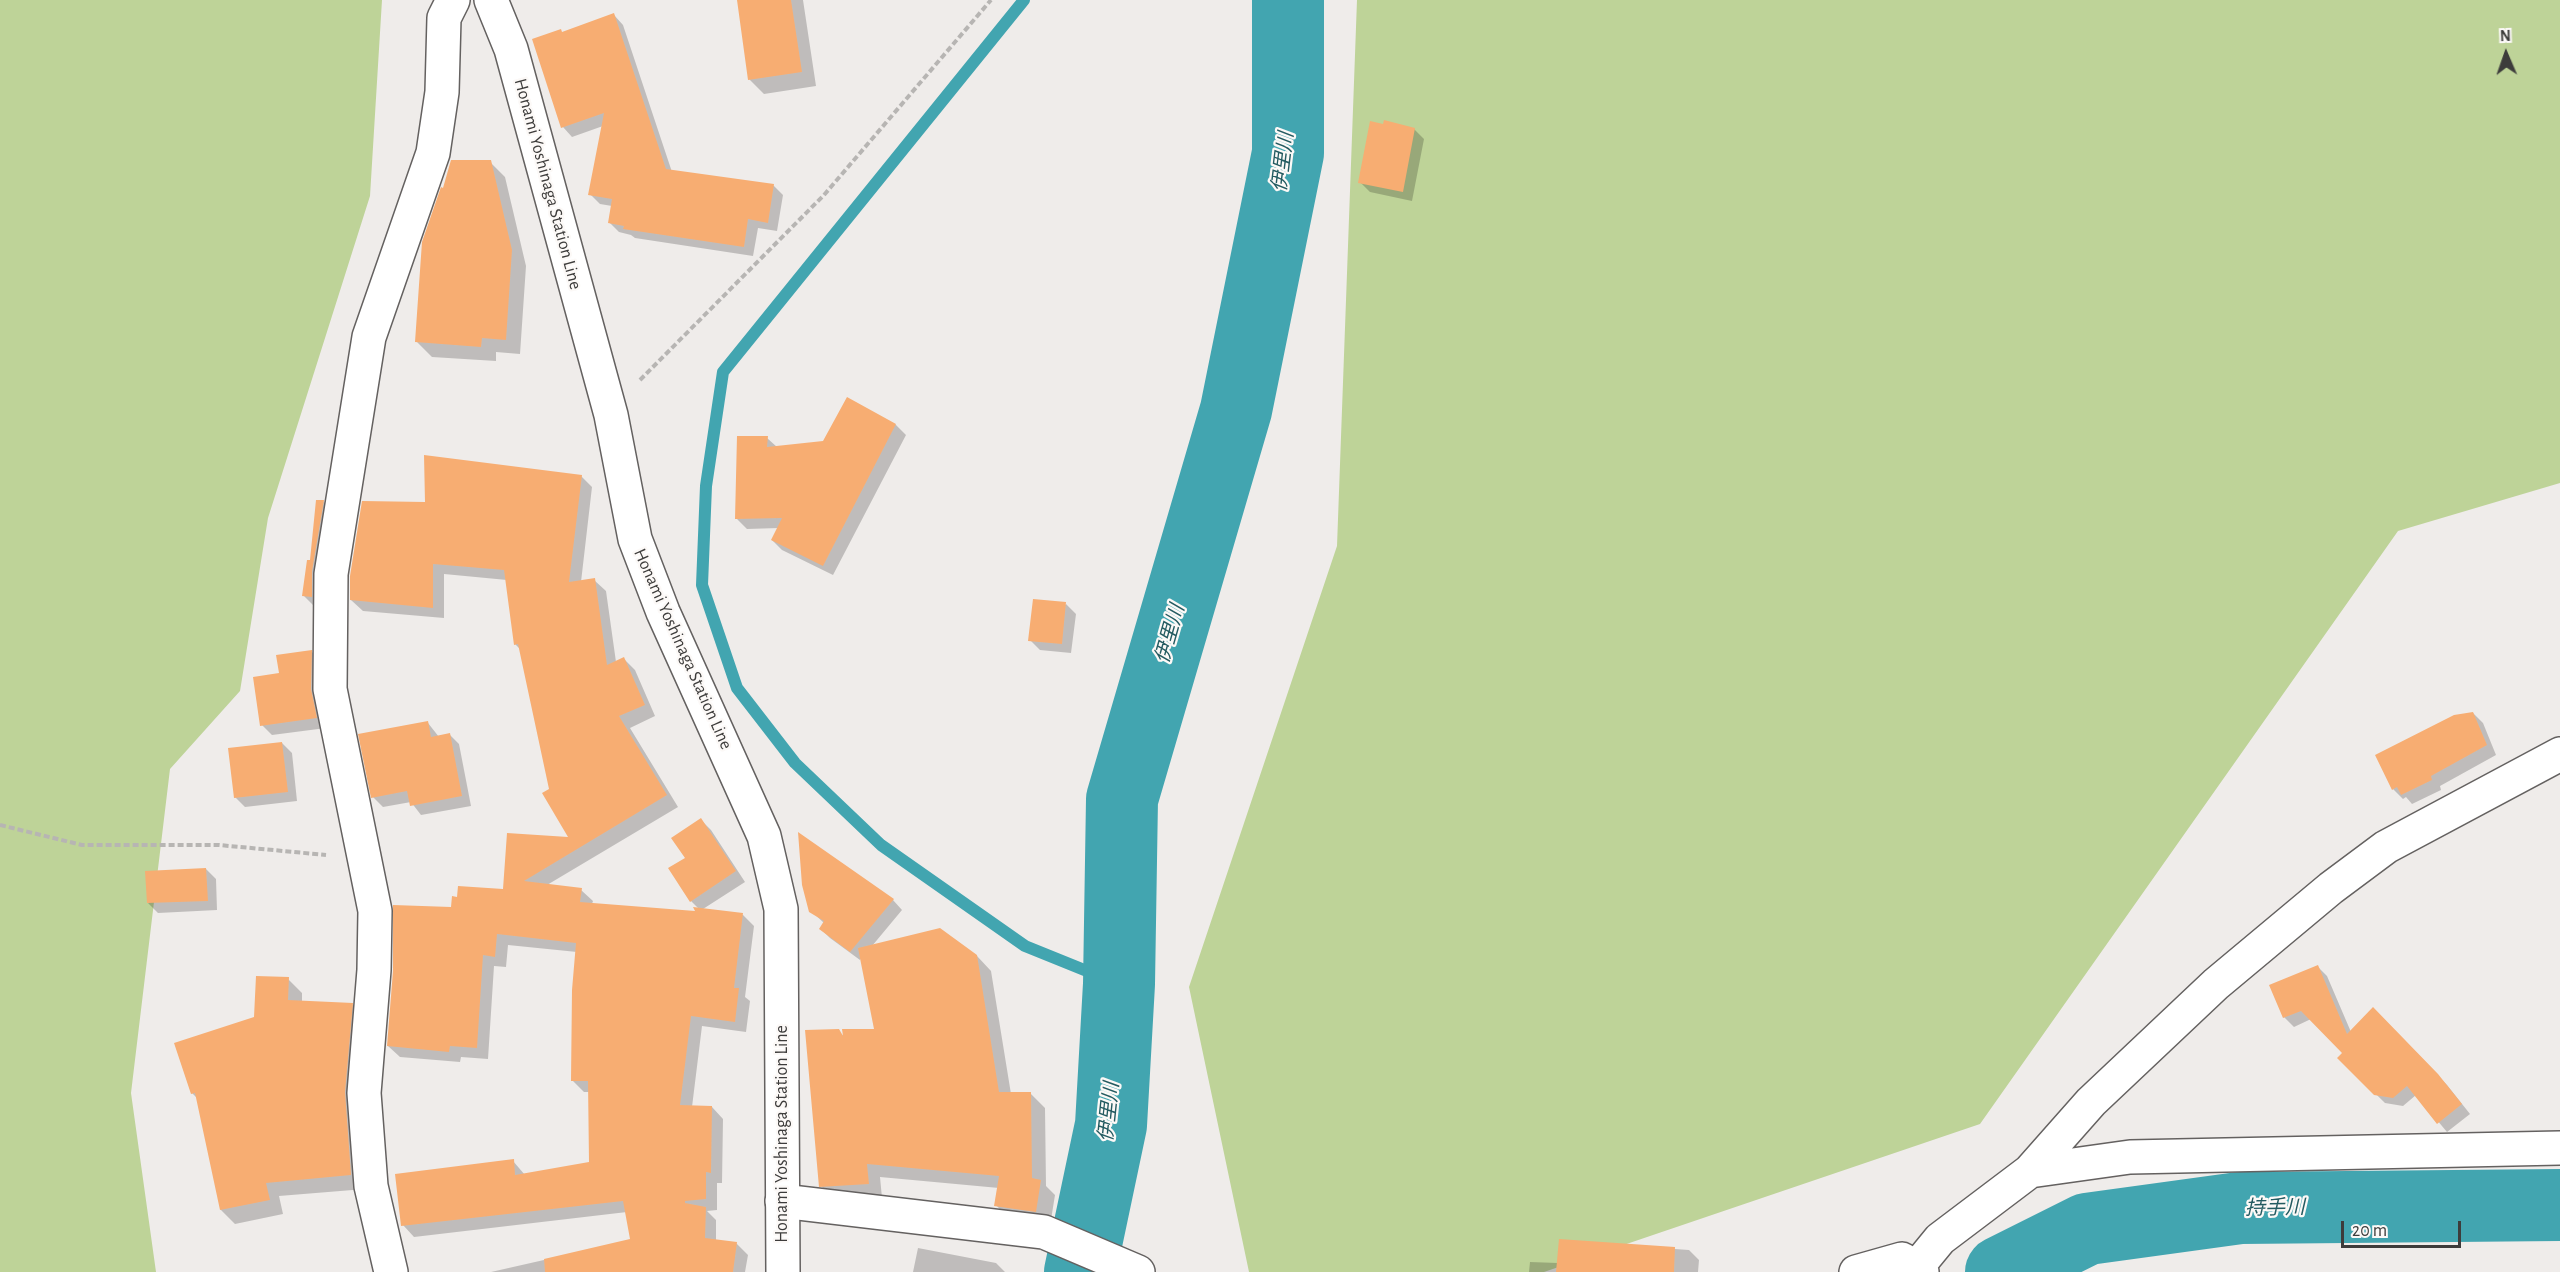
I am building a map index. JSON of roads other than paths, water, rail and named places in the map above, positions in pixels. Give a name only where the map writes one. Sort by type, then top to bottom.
[{"type":"street","points":[[391,1272],[371,1186],[364,1093],[374,970],[375,911],[330,689],[331,574],[369,337],[433,153],[442,92],[444,18],[453,0]]},
{"type":"street","name":"Honami Yoshinaga Station Line","points":[[491,0],[511,49],[611,415],[635,539],[663,612],[764,836],[781,909],[783,1272]]},
{"type":"street","points":[[1856,1272],[1902,1259],[1919,1270],[1940,1239],[2030,1170],[2091,1102],[2216,984],[2331,888],[2386,847],[2560,754]]},
{"type":"street","points":[[2030,1170],[2130,1157],[2560,1148]]},
{"type":"street","points":[[782,1201],[1044,1232],[1138,1272]]},
{"type":"waterway","points":[[1024,0],[723,372],[706,486],[702,585],[737,688],[795,763],[881,845],[1025,946],[1119,984]]},
{"type":"waterway","name":"伊里川","points":[[1080,1272],[1111,1125],[1119,984],[1122,799],[1236,410],[1288,153],[1288,0]]},
{"type":"waterway","name":"持手川","points":[[2001,1272],[2087,1229],[2240,1208],[2560,1205]]}]
